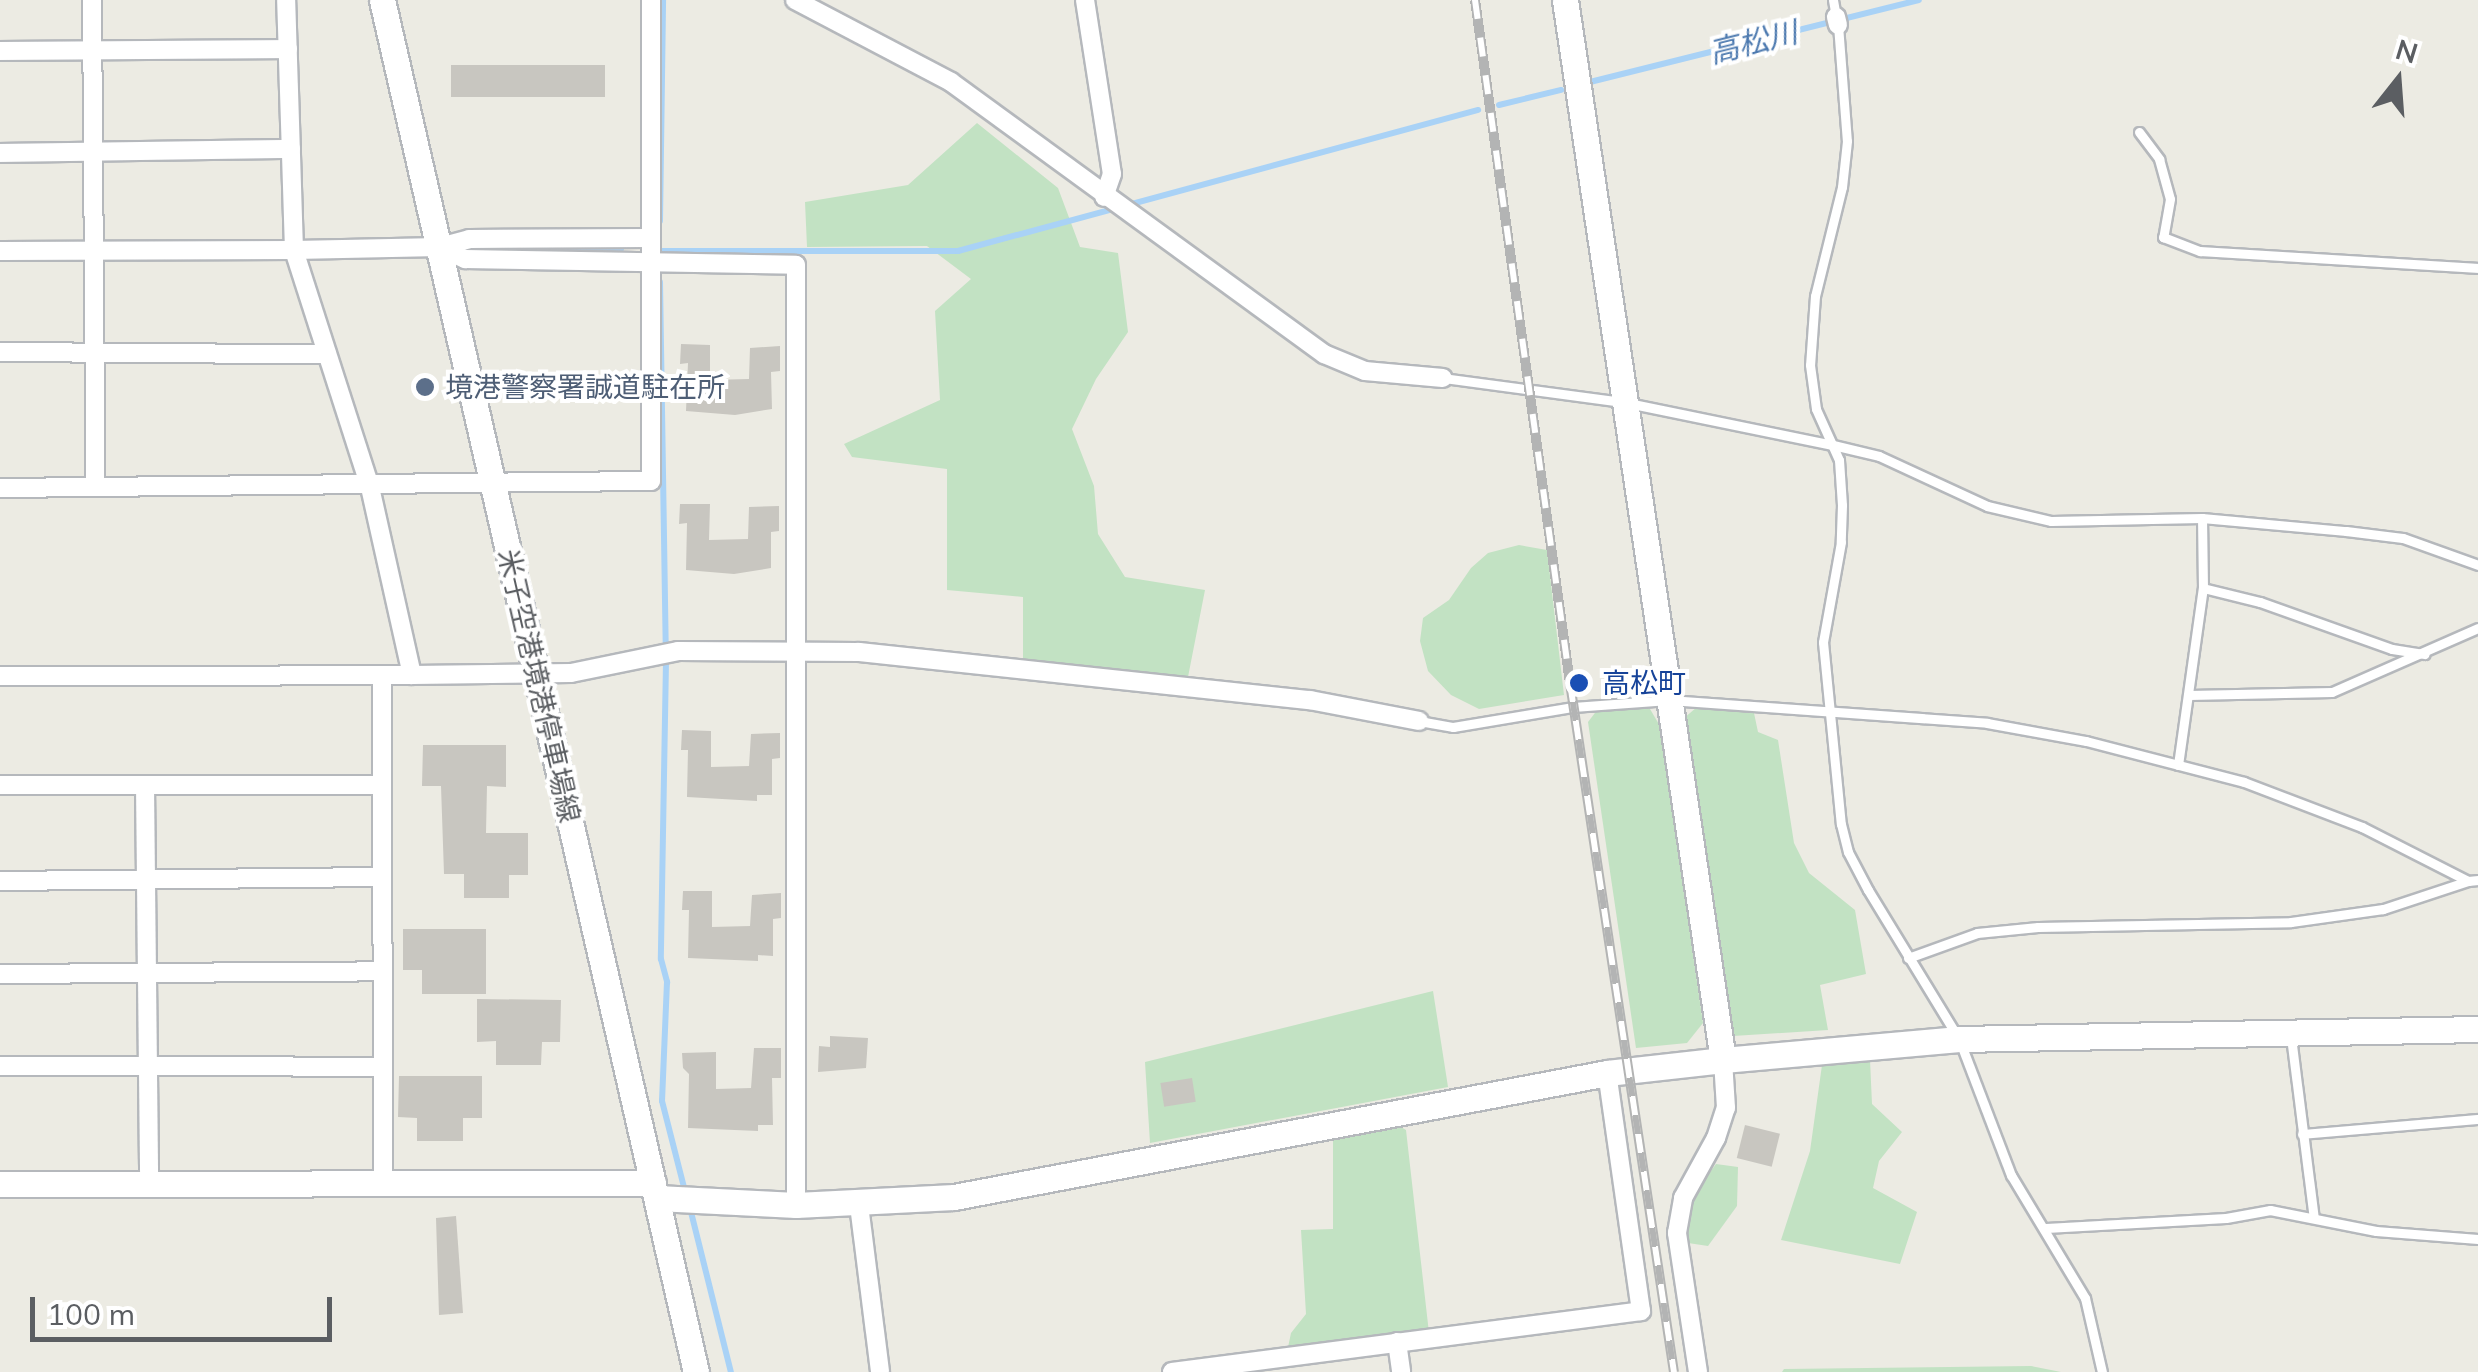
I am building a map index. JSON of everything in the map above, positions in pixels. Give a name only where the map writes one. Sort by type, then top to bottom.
[{"type":"street","points":[[92,0],[95,486]]},
{"type":"street","points":[[286,0],[294,250],[370,487],[412,675]]},
{"type":"street","name":"米子空港境港停車場線","points":[[382,0],[696,1372]]},
{"type":"street","points":[[0,488],[651,481],[650,0]]},
{"type":"street","points":[[795,0],[950,82],[1324,354],[1365,372],[1444,378]]},
{"type":"street","points":[[1085,0],[1112,174],[1104,197]]},
{"type":"street","points":[[1565,0],[1723,1060],[1726,1108],[1716,1138],[1683,1198],[1676,1233],[1698,1372]]},
{"type":"street","points":[[0,50],[288,49]]},
{"type":"street","points":[[0,153],[291,148]]},
{"type":"street","points":[[0,251],[294,250],[440,246],[469,238],[649,238]]},
{"type":"street","points":[[440,246],[464,258],[796,265],[796,1206]]},
{"type":"street","points":[[0,352],[327,354]]},
{"type":"street","points":[[0,676],[536,675],[572,673],[678,651],[797,653],[950,661],[1310,700],[1419,721]]},
{"type":"street","points":[[382,676],[383,1182]]},
{"type":"street","points":[[0,785],[380,785]]},
{"type":"street","points":[[145,786],[149,1184]]},
{"type":"street","points":[[0,880],[381,877]]},
{"type":"street","points":[[0,974],[382,971]]},
{"type":"street","points":[[0,1184],[383,1182],[655,1191],[796,1206],[859,1205],[973,1194],[1607,1073],[1723,1060],[1959,1040],[2478,1029]]},
{"type":"street","points":[[0,1066],[382,1067]]},
{"type":"street","points":[[1172,1372],[1641,1311],[1607,1073]]},
{"type":"street","points":[[859,1205],[880,1372]]},
{"type":"street","points":[[1396,1342],[1401,1372]]},
{"type":"lane","points":[[1836,14],[1848,141],[1842,187],[1815,296],[1810,365],[1816,408],[1834,445],[1842,504],[1841,542],[1823,642],[1841,824],[1848,852],[1959,1040],[2011,1175],[2046,1228],[2084,1298],[2102,1372]]},
{"type":"lane","points":[[2139,132],[2159,159],[2170,200],[2163,237],[2200,251],[2478,268]]},
{"type":"lane","points":[[1444,378],[1623,402],[1834,445],[1879,456],[1987,506],[2051,521],[2202,518],[2403,538],[2478,565]]},
{"type":"lane","points":[[2178,765],[2203,588],[2202,518]]},
{"type":"lane","points":[[2203,588],[2260,602],[2392,649],[2425,654]]},
{"type":"lane","points":[[2188,695],[2316,696],[2425,654],[2478,628]]},
{"type":"lane","points":[[1419,721],[1452,727],[1574,707],[1669,700],[1987,723],[2244,782],[2362,827],[2473,881]]},
{"type":"lane","points":[[1908,958],[1977,934],[2007,930],[2291,922],[2365,912],[2473,881]]},
{"type":"lane","points":[[2291,1034],[2314,1218]]},
{"type":"lane","points":[[2302,1134],[2478,1119]]},
{"type":"lane","points":[[2046,1228],[2192,1220],[2270,1210],[2376,1230],[2478,1238]]},
{"type":"green space","points":[[977,123],[1058,188],[1080,247],[1118,253],[1128,332],[1096,379],[1072,429],[1094,486],[1098,534],[1125,577],[1205,590],[1188,677],[1023,662],[1023,597],[947,590],[947,469],[852,457],[844,444],[940,400],[935,311],[971,279],[927,246],[807,247],[805,202],[908,185]]},
{"type":"green space","points":[[1519,545],[1547,550],[1564,695],[1479,709],[1451,695],[1428,671],[1420,641],[1423,618],[1449,600],[1471,568],[1488,553]]},
{"type":"green space","points":[[1697,707],[1754,713],[1758,732],[1778,740],[1794,843],[1809,873],[1855,910],[1866,974],[1820,985],[1828,1030],[1733,1036],[1683,719]]},
{"type":"green space","points":[[1598,709],[1650,709],[1660,726],[1703,1023],[1687,1043],[1636,1048],[1588,722]]},
{"type":"green space","points":[[1433,991],[1448,1087],[1150,1143],[1145,1062]]},
{"type":"green space","points":[[1870,1060],[1872,1104],[1902,1132],[1879,1161],[1873,1188],[1917,1212],[1900,1264],[1781,1240],[1810,1151],[1822,1065]]},
{"type":"green space","points":[[1394,1123],[1406,1130],[1429,1333],[1287,1352],[1291,1333],[1306,1314],[1301,1230],[1333,1229],[1333,1135]]},
{"type":"green space","points":[[1716,1164],[1738,1167],[1737,1206],[1708,1246],[1688,1243],[1688,1202]]},
{"type":"green space","points":[[2031,1366],[2061,1372],[1782,1372],[1784,1369]]},
{"type":"building","points":[[451,65],[605,65],[605,97],[451,97]]},
{"type":"building","points":[[681,344],[710,345],[710,380],[749,379],[750,348],[780,346],[780,371],[771,372],[772,409],[735,415],[686,411],[688,363],[680,364]]},
{"type":"building","points":[[680,504],[710,504],[709,540],[748,539],[749,507],[779,506],[779,531],[771,532],[771,568],[734,574],[686,570],[687,523],[679,524]]},
{"type":"building","points":[[682,730],[711,731],[711,767],[749,766],[751,734],[780,733],[780,758],[772,759],[772,795],[757,795],[757,801],[687,797],[688,750],[681,750]]},
{"type":"building","points":[[423,745],[506,745],[506,787],[487,786],[486,833],[528,833],[528,875],[509,875],[509,898],[464,898],[464,874],[444,874],[441,786],[422,786]]},
{"type":"building","points":[[683,891],[712,891],[712,927],[750,926],[752,895],[781,893],[781,918],[773,919],[773,956],[758,955],[758,961],[688,958],[689,910],[682,910]]},
{"type":"building","points":[[403,929],[486,929],[486,994],[422,994],[422,970],[403,970]]},
{"type":"building","points":[[477,999],[561,1000],[560,1042],[542,1042],[541,1065],[496,1065],[496,1041],[477,1042]]},
{"type":"building","points":[[830,1036],[868,1038],[866,1068],[818,1072],[819,1046],[830,1047]]},
{"type":"building","points":[[754,1048],[781,1048],[781,1078],[772,1078],[773,1125],[758,1125],[758,1131],[688,1128],[689,1074],[683,1068],[682,1053],[716,1052],[716,1089],[751,1088]]},
{"type":"building","points":[[399,1076],[482,1076],[482,1118],[463,1118],[463,1141],[417,1141],[417,1118],[398,1117]]},
{"type":"building","points":[[1192,1078],[1196,1102],[1164,1107],[1160,1083]]},
{"type":"building","points":[[1745,1125],[1780,1134],[1772,1167],[1737,1158]]},
{"type":"building","points":[[456,1216],[463,1313],[439,1315],[436,1218]]},
{"type":"waterway","points":[[660,221],[663,0]]},
{"type":"waterway","name":"高松川","points":[[1586,83],[1919,0]]},
{"type":"waterway","points":[[1499,105],[1561,90]]},
{"type":"waterway","points":[[660,251],[958,251],[1478,110]]},
{"type":"waterway","points":[[478,249],[621,249]]},
{"type":"waterway","points":[[660,282],[666,661],[661,959],[667,982],[662,1101],[685,1191]]},
{"type":"waterway","points":[[690,1208],[731,1372]]},
{"type":"railway","points":[[1475,0],[1570,683],[1674,1372]]},
{"type":"place","name":"境港警察署誠道駐在所","points":[[425,387]]},
{"type":"place","name":"高松町","points":[[1579,683]]}]
